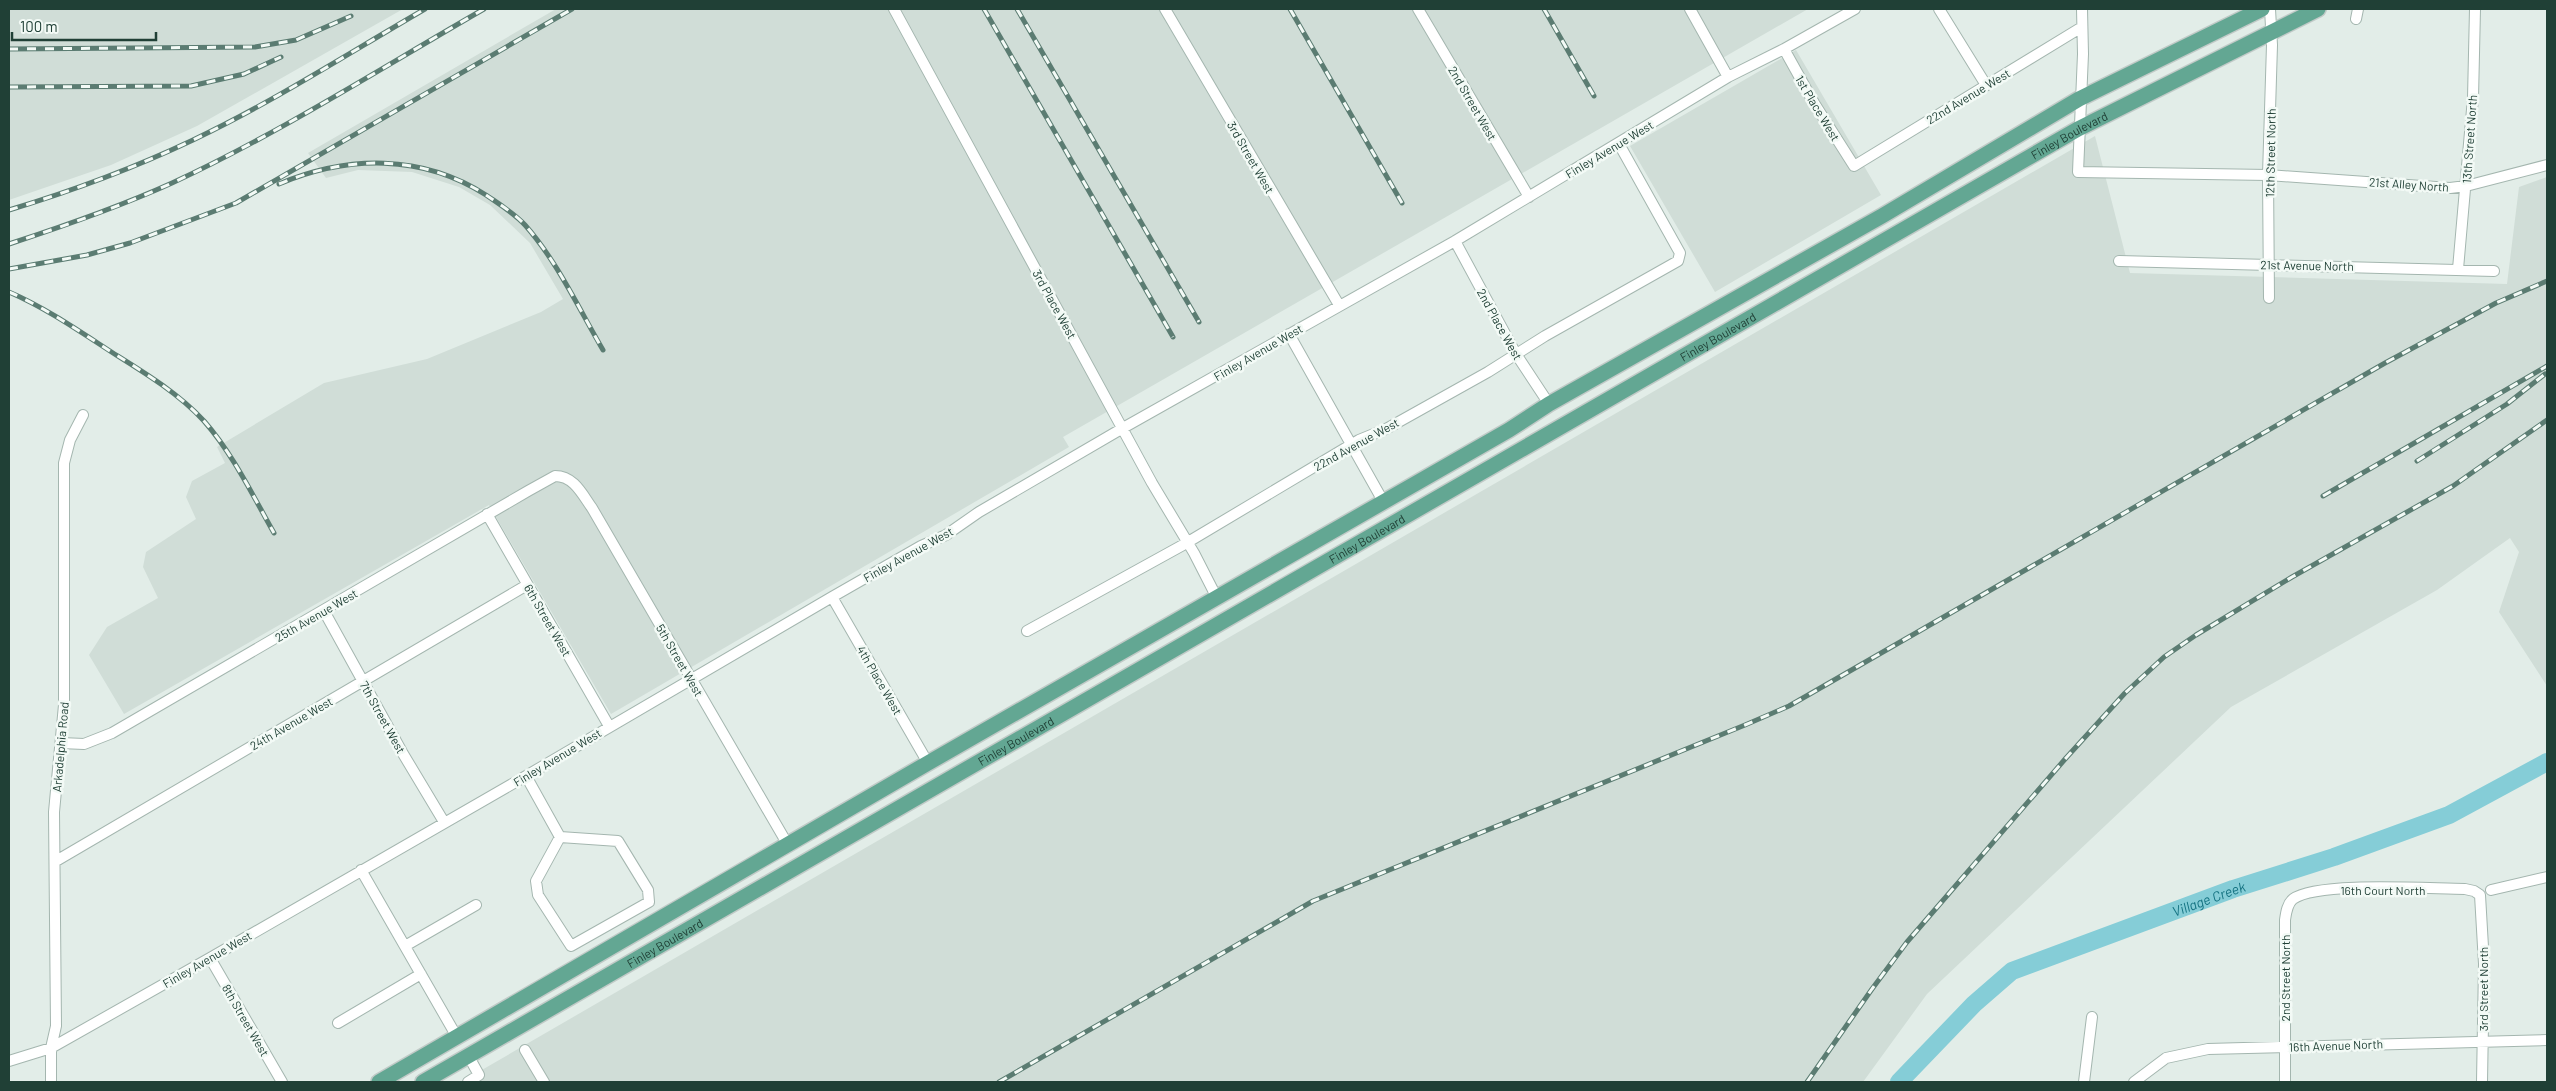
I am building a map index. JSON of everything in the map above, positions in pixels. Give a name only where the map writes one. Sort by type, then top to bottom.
[{"type":"main road","name":"Finley Boulevard","points":[[379,1082],[928,763],[1509,430],[1549,404],[1882,216],[2079,100],[2262,9]]},
{"type":"main road","name":"Finley Boulevard","points":[[423,1082],[2078,129],[2318,9]]},
{"type":"main road","points":[[1882,216],[1894,235]]},
{"type":"main road","points":[[1549,404],[1562,427]]},
{"type":"main road","points":[[1383,501],[1395,523]]},
{"type":"main road","points":[[1217,598],[1230,618]]},
{"type":"main road","points":[[1045,697],[1062,715]]},
{"type":"main road","points":[[928,763],[942,784]]},
{"type":"main road","points":[[788,845],[799,867]]},
{"type":"main road","points":[[457,1037],[469,1057]]},
{"type":"street","name":"3rd Place West","points":[[894,9],[1217,598]]},
{"type":"street","name":"3rd Street West","points":[[1165,9],[1338,305]]},
{"type":"street","name":"2nd Street West","points":[[1418,9],[1529,197]]},
{"type":"street","points":[[1690,9],[1728,77]]},
{"type":"street","name":"Finley Avenue West","points":[[9,1061],[50,1048],[210,958],[832,597],[921,546],[946,535],[979,512],[1123,428],[1338,305],[1455,241],[1728,77],[1784,49],[1855,9]]},
{"type":"street","points":[[1939,9],[1986,85]]},
{"type":"street","points":[[2082,9],[2078,172],[2268,175]]},
{"type":"street","name":"12th Street North","points":[[2269,298],[2268,175],[2272,33],[2270,9]]},
{"type":"street","name":"13th Street North","points":[[2458,268],[2473,98],[2476,9]]},
{"type":"street","name":"22nd Avenue West","points":[[1854,166],[2082,27]]},
{"type":"street","name":"1st Place West","points":[[1784,49],[1814,104],[1854,166]]},
{"type":"street","name":"22nd Avenue West","points":[[1028,631],[1188,542],[1352,445],[1488,372],[1678,260],[1680,253],[1619,144]]},
{"type":"street","name":"21st Alley North","points":[[2268,175],[2450,188],[2466,186],[2547,165]]},
{"type":"street","name":"2nd Place West","points":[[1455,241],[1516,354],[1549,404]]},
{"type":"street","name":"21st Avenue North","points":[[2118,260],[2458,268],[2494,271]]},
{"type":"street","points":[[1289,334],[1383,501]]},
{"type":"street","name":"Arkadelphia Road","points":[[50,1082],[50,1048],[56,1026],[56,861],[54,812],[64,705],[64,463],[70,440],[83,415]]},
{"type":"street","name":"25th Avenue West","points":[[61,743],[84,744],[112,733],[324,611],[487,514],[555,476],[567,478]]},
{"type":"street","name":"5th Street West","points":[[567,478],[576,484],[592,508],[788,845]]},
{"type":"street","name":"6th Street West","points":[[487,514],[609,726]]},
{"type":"street","name":"24th Avenue West","points":[[56,861],[527,585]]},
{"type":"street","name":"4th Place West","points":[[832,597],[928,763]]},
{"type":"street","name":"7th Street West","points":[[324,611],[444,822]]},
{"type":"street","points":[[526,776],[560,837]]},
{"type":"street","points":[[560,837],[618,841],[648,890],[649,902],[574,946],[567,943],[538,895],[536,885],[536,881],[560,837]]},
{"type":"street","points":[[361,870],[457,1037]]},
{"type":"street","points":[[2491,890],[2547,877]]},
{"type":"street","name":"16th Court North","points":[[2289,904],[2296,898],[2305,895],[2341,889],[2465,889],[2480,895]]},
{"type":"street","name":"3rd Street North","points":[[2480,895],[2484,964],[2482,1082]]},
{"type":"street","name":"2nd Street North","points":[[2285,1082],[2285,920],[2289,904]]},
{"type":"street","points":[[405,946],[476,905]]},
{"type":"street","name":"8th Street West","points":[[210,958],[282,1082]]},
{"type":"street","points":[[338,1022],[421,974]]},
{"type":"street","points":[[2084,1082],[2092,1017]]},
{"type":"street","name":"16th Avenue North","points":[[2134,1082],[2166,1058],[2208,1050],[2483,1040],[2547,1040]]},
{"type":"street","points":[[525,1050],[544,1082]]},
{"type":"street","points":[[468,1082],[479,1076],[469,1057]]},
{"type":"shaded area","points":[[9,9],[403,9],[197,126],[111,165],[9,200]]},
{"type":"shaded area","points":[[556,9],[1808,9],[1063,437],[1069,447],[611,714],[489,505],[124,714],[89,655],[107,627],[158,598],[143,567],[146,552],[196,519],[186,497],[192,481],[225,463],[217,447],[324,383],[427,359],[541,312],[563,299],[530,243],[490,205],[459,187],[412,172],[358,170],[326,178],[308,153]]},
{"type":"shaded area","points":[[1796,50],[1881,195],[1715,292],[1630,146]]},
{"type":"shaded area","points":[[2095,136],[2130,273],[2507,284],[2519,187],[2547,177],[2547,686],[2499,612],[2519,552],[2510,538],[2437,590],[2231,707],[1927,994],[1863,1082],[461,1082]]},
{"type":"waterway","name":"Village Creek","points":[[1899,1082],[1974,1004],[2012,971],[2233,889],[2334,857],[2449,815],[2547,762]]},
{"type":"railway","points":[[9,210],[102,178],[193,140],[282,93],[425,9]]},
{"type":"railway","points":[[9,244],[132,200],[212,164],[291,122],[484,9]]},
{"type":"railway","points":[[9,269],[87,255],[130,243],[236,203],[572,9]]},
{"type":"railway","points":[[984,9],[1173,337]]},
{"type":"railway","points":[[1017,9],[1199,322]]},
{"type":"railway","points":[[1290,9],[1402,203]]},
{"type":"railway","points":[[1544,9],[1594,96]]},
{"type":"railway","points":[[9,49],[255,47],[296,40],[351,16]]},
{"type":"railway","points":[[9,87],[191,86],[244,74],[281,57]]},
{"type":"railway","points":[[279,184],[305,174],[331,168],[384,163],[411,166],[436,172],[462,182],[501,205],[525,225],[537,239],[567,286],[603,350]]},
{"type":"railway","points":[[999,1082],[1313,901],[1789,706],[2385,363],[2496,303],[2547,281]]},
{"type":"railway","points":[[9,292],[75,328],[161,384],[194,411],[224,447],[274,533]]},
{"type":"railway","points":[[2323,496],[2547,366]]},
{"type":"railway","points":[[2417,461],[2507,404],[2545,374]]},
{"type":"railway","points":[[1807,1082],[1907,942],[2066,758],[2125,693],[2164,657],[2196,635],[2292,577],[2453,486],[2547,420]]}]
